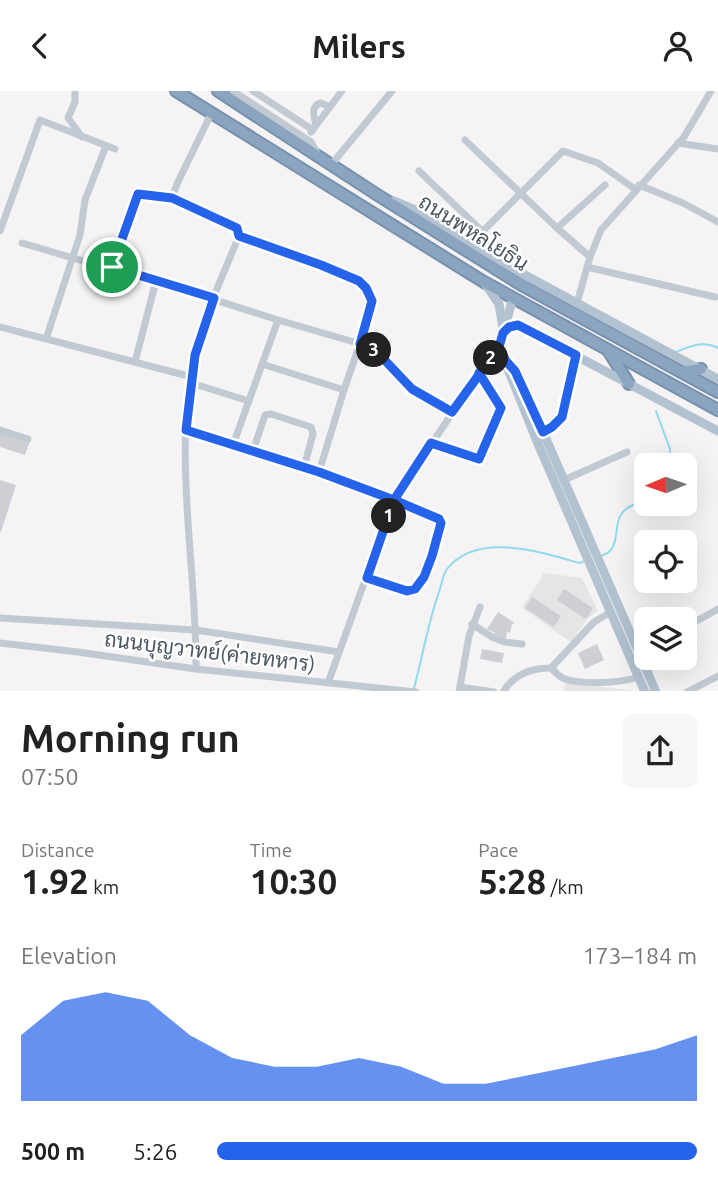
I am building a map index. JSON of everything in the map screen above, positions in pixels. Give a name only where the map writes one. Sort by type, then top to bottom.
[{"type":"highway","name":"ถนนพหลโยธิน","points":[[176,91],[484,282],[718,410]]},
{"type":"highway","name":"ถนนพหลโยธิน","points":[[218,91],[520,284],[718,392]]},
{"type":"highway","points":[[513,297],[520,284]]},
{"type":"highway","points":[[608,349],[629,384]]},
{"type":"highway","points":[[682,372],[701,369]]},
{"type":"main road","points":[[376,194],[420,212],[577,303],[718,379]]},
{"type":"main road","points":[[484,282],[499,304],[503,333]]},
{"type":"main road","name":"ถนนพหลโยธิน","points":[[499,347],[513,297]]},
{"type":"main road","points":[[503,333],[509,327],[518,325],[718,431]]},
{"type":"main road","points":[[499,347],[594,561],[634,641]]},
{"type":"main road","points":[[506,361],[515,371],[543,432],[548,456],[564,480],[611,612],[645,691]]},
{"type":"main road","points":[[647,670],[656,691]]},
{"type":"street","points":[[75,91],[75,102],[68,118],[82,138]]},
{"type":"street","points":[[233,91],[311,142],[318,155]]},
{"type":"street","points":[[253,91],[314,128]]},
{"type":"street","points":[[307,139],[342,91]]},
{"type":"street","points":[[331,165],[392,91]]},
{"type":"street","points":[[577,303],[601,230],[678,143],[711,91]]},
{"type":"street","points":[[314,128],[315,106],[321,103],[330,107]]},
{"type":"street","points":[[172,198],[211,114]]},
{"type":"street","points":[[0,231],[40,120],[115,149]]},
{"type":"street","points":[[465,140],[590,257]]},
{"type":"street","points":[[678,143],[718,149]]},
{"type":"street","points":[[46,339],[74,257],[85,200],[106,146]]},
{"type":"street","points":[[472,242],[563,151],[598,163],[637,187],[683,203],[718,222]]},
{"type":"street","points":[[419,171],[482,231]]},
{"type":"street","points":[[556,228],[605,185]]},
{"type":"street","points":[[112,267],[138,194],[172,198],[237,228],[239,236],[195,355],[186,430],[196,669]]},
{"type":"street","points":[[239,236],[359,281],[372,301],[319,472]]},
{"type":"street","points":[[22,243],[107,268],[112,267],[360,344],[377,352],[412,389],[452,412]]},
{"type":"street","points":[[587,267],[715,297]]},
{"type":"street","points":[[135,362],[156,281]]},
{"type":"street","points":[[233,445],[278,320]]},
{"type":"street","points":[[0,327],[135,362],[249,401]]},
{"type":"street","points":[[328,683],[394,500],[499,347]]},
{"type":"street","points":[[543,432],[562,417],[576,355]]},
{"type":"street","points":[[262,364],[344,390]]},
{"type":"street","points":[[431,443],[479,459],[501,408],[479,373]]},
{"type":"street","points":[[253,451],[265,415],[271,414],[311,427],[313,434],[304,467]]},
{"type":"street","points":[[0,430],[28,439]]},
{"type":"street","points":[[186,430],[319,472],[439,519],[441,528],[432,556],[424,577],[415,589],[411,591],[367,578]]},
{"type":"street","points":[[564,480],[626,452]]},
{"type":"street","points":[[480,607],[472,624],[459,689],[494,691]]},
{"type":"street","points":[[697,621],[718,609]]},
{"type":"street","points":[[503,691],[517,676],[528,670],[551,668],[594,622],[611,612]]},
{"type":"street","points":[[0,618],[196,630],[339,652]]},
{"type":"street","points":[[472,624],[502,641],[522,644]]},
{"type":"street","name":"ถนนบุญวาทย์(ค่ายทหาร)","points":[[0,643],[196,669],[416,691]]},
{"type":"street","points":[[551,668],[561,677],[579,681],[621,683],[639,677]]},
{"type":"street","points":[[687,691],[718,677]]},
{"type":"shaded area","points":[[544,573],[582,578],[598,611],[588,618],[571,642],[522,608]]},
{"type":"shaded area","points":[[565,683],[631,691],[564,691]]},
{"type":"building","points":[[0,431],[30,441],[25,455],[0,447]]},
{"type":"building","points":[[0,480],[16,485],[1,532],[0,532]]},
{"type":"building","points":[[564,589],[593,608],[586,619],[557,600]]},
{"type":"building","points":[[532,597],[561,616],[554,627],[525,608]]},
{"type":"building","points":[[498,612],[515,623],[512,624],[510,633],[507,632],[506,639],[493,635],[495,633],[487,629]]},
{"type":"building","points":[[597,644],[604,660],[585,669],[578,653]]},
{"type":"building","points":[[482,649],[504,653],[502,663],[480,659]]},
{"type":"waterway","points":[[676,352],[702,344],[718,348]]},
{"type":"waterway","points":[[656,411],[670,453]]},
{"type":"waterway","points":[[601,556],[612,549],[622,513],[634,505]]},
{"type":"waterway","points":[[414,688],[444,576],[447,569],[460,557],[475,550],[510,548],[579,563],[586,561]]},
{"type":"route","points":[[112,267],[138,194],[172,198],[237,228],[239,236],[359,281],[370,293],[372,301],[360,344],[377,352],[412,389],[452,412],[479,373],[499,347],[515,371],[543,432],[562,417],[576,355],[518,325],[509,327],[503,333],[499,347],[479,373],[501,408],[479,459],[431,443],[394,500],[439,519],[441,523],[424,577],[411,591],[367,578],[394,500],[319,472],[186,430],[195,355],[214,298],[112,267]]}]
